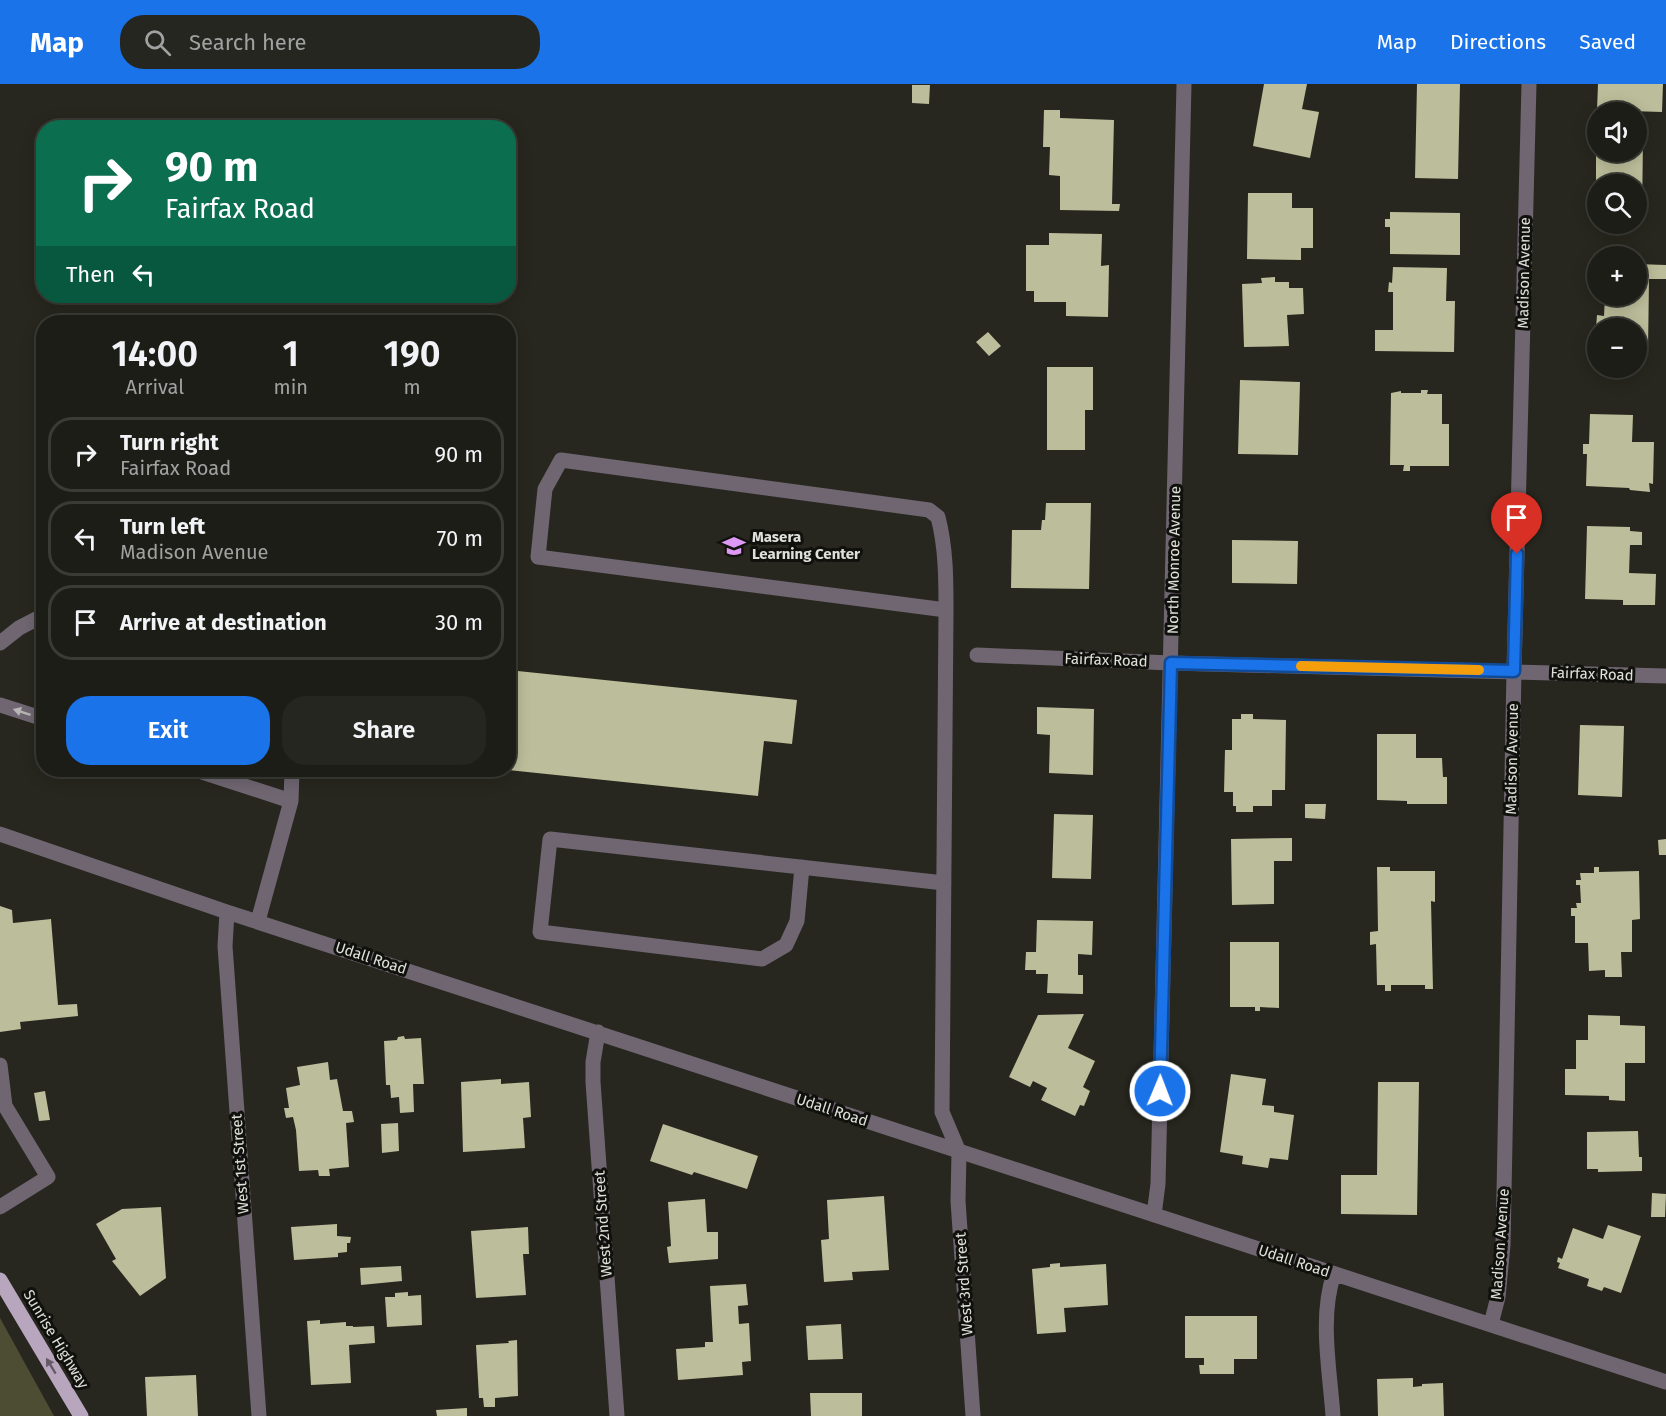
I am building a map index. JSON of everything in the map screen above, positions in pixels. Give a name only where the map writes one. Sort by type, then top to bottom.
[{"type":"main road","name":"Sunrise Highway","points":[[0,1280],[81,1416]]},
{"type":"street","name":"North Monroe Avenue","points":[[1154,1215],[1158,1184],[1184,84]]},
{"type":"street","name":"Madison Avenue","points":[[1491,1324],[1498,1297],[1503,1245],[1514,671],[1529,84]]},
{"type":"street","points":[[946,610],[538,557],[545,489],[561,460],[929,510],[938,517],[945,557],[946,610],[942,1112],[959,1152]]},
{"type":"street","points":[[0,643],[36,619]]},
{"type":"street","name":"Fairfax Road","points":[[977,655],[1171,663],[1666,676]]},
{"type":"street","points":[[0,705],[36,716]]},
{"type":"street","points":[[217,777],[291,801]]},
{"type":"street","points":[[258,921],[291,801],[291,777]]},
{"type":"street","name":"Udall Road","points":[[0,834],[227,912],[1666,1382]]},
{"type":"street","points":[[802,867],[797,921],[786,945],[762,959],[540,932],[550,839],[802,867],[944,883]]},
{"type":"street","name":"West 1st Street","points":[[227,912],[225,946],[259,1416]]},
{"type":"street","name":"West 2nd Street","points":[[598,1032],[593,1062],[593,1083],[617,1416]]},
{"type":"street","points":[[0,1065],[5,1106],[48,1177],[0,1207]]},
{"type":"street","name":"West 3rd Street","points":[[959,1152],[958,1201],[973,1416]]},
{"type":"street","points":[[1333,1416],[1327,1329],[1334,1274]]},
{"type":"green space","points":[[0,1318],[54,1416],[0,1416]]},
{"type":"building","points":[[1264,84],[1307,84],[1302,109],[1319,112],[1310,158],[1253,146]]},
{"type":"building","points":[[1417,84],[1460,84],[1458,179],[1415,178]]},
{"type":"building","points":[[1598,84],[1663,84],[1662,112],[1647,112],[1647,102],[1597,102]]},
{"type":"building","points":[[912,85],[930,85],[929,104],[912,103]]},
{"type":"building","points":[[1044,110],[1060,110],[1060,118],[1114,120],[1112,204],[1120,204],[1119,211],[1060,210],[1060,176],[1049,175],[1050,147],[1043,147]]},
{"type":"building","points":[[1596,162],[1643,162],[1643,174],[1596,174]]},
{"type":"building","points":[[1248,193],[1292,193],[1292,208],[1313,208],[1313,248],[1301,248],[1301,260],[1247,259]]},
{"type":"building","points":[[1390,212],[1460,213],[1460,255],[1390,254],[1390,227],[1385,227],[1385,219],[1390,219]]},
{"type":"building","points":[[1049,233],[1102,234],[1101,266],[1109,265],[1108,317],[1066,316],[1066,302],[1034,302],[1034,291],[1026,291],[1026,245],[1049,245]]},
{"type":"building","points":[[1647,264],[1666,265],[1666,279],[1649,279],[1648,352],[1647,318],[1597,318],[1597,315],[1604,316],[1604,306],[1647,306]]},
{"type":"building","points":[[1393,267],[1447,268],[1446,301],[1455,301],[1454,352],[1375,351],[1375,330],[1393,330],[1393,292],[1388,292],[1389,282],[1392,283]]},
{"type":"building","points":[[1275,277],[1275,282],[1289,282],[1289,288],[1303,288],[1304,314],[1287,315],[1289,346],[1244,347],[1242,284],[1262,283],[1261,278]]},
{"type":"building","points":[[988,332],[1001,346],[989,356],[976,342]]},
{"type":"building","points":[[1047,367],[1093,367],[1093,410],[1085,410],[1085,450],[1047,450]]},
{"type":"building","points":[[1240,380],[1300,382],[1298,455],[1238,454]]},
{"type":"building","points":[[1421,390],[1428,390],[1427,394],[1442,394],[1442,424],[1449,424],[1449,466],[1410,466],[1410,471],[1403,471],[1404,465],[1390,465],[1391,393],[1401,391],[1401,393],[1421,393]]},
{"type":"building","points":[[1590,414],[1633,415],[1632,442],[1654,442],[1653,484],[1649,483],[1650,492],[1629,488],[1586,486],[1587,454],[1583,454],[1583,444],[1589,444]]},
{"type":"building","points":[[1046,503],[1091,503],[1089,589],[1011,588],[1012,530],[1041,530],[1042,520],[1045,520]]},
{"type":"building","points":[[1587,526],[1630,527],[1630,531],[1642,532],[1642,545],[1630,545],[1629,573],[1656,574],[1655,605],[1623,605],[1623,600],[1585,599]]},
{"type":"building","points":[[1232,540],[1298,541],[1297,584],[1232,583]]},
{"type":"building","points":[[516,671],[797,700],[792,744],[764,741],[758,796],[516,771]]},
{"type":"building","points":[[1037,707],[1094,709],[1093,775],[1049,773],[1050,735],[1037,734]]},
{"type":"building","points":[[1241,714],[1253,714],[1253,719],[1286,720],[1285,790],[1272,790],[1272,806],[1253,806],[1253,812],[1236,812],[1236,806],[1233,806],[1233,792],[1224,792],[1225,750],[1232,750],[1232,719],[1241,719]]},
{"type":"building","points":[[1580,725],[1624,726],[1622,797],[1578,795]]},
{"type":"building","points":[[1377,734],[1416,734],[1416,758],[1442,758],[1443,777],[1447,777],[1447,804],[1407,804],[1407,801],[1377,800]]},
{"type":"building","points":[[1305,804],[1326,804],[1325,819],[1305,818]]},
{"type":"building","points":[[1054,814],[1093,815],[1091,879],[1052,878]]},
{"type":"building","points":[[1292,838],[1292,861],[1274,861],[1274,904],[1232,905],[1231,839]]},
{"type":"building","points":[[1666,839],[1666,855],[1659,855],[1658,840]]},
{"type":"building","points":[[1377,867],[1390,867],[1390,871],[1435,871],[1435,902],[1431,901],[1433,989],[1425,989],[1425,985],[1391,985],[1391,991],[1385,991],[1385,985],[1377,985],[1376,944],[1370,945],[1370,932],[1378,931]]},
{"type":"building","points":[[1594,867],[1599,867],[1599,872],[1639,871],[1640,919],[1632,920],[1632,952],[1621,952],[1622,977],[1605,977],[1605,970],[1589,971],[1588,943],[1575,943],[1575,916],[1571,916],[1571,908],[1577,908],[1576,903],[1581,903],[1580,885],[1576,885],[1576,880],[1581,880],[1580,873],[1594,873]]},
{"type":"building","points":[[0,906],[12,910],[13,923],[51,919],[58,1005],[77,1004],[78,1016],[20,1022],[21,1029],[0,1032]]},
{"type":"building","points":[[1037,920],[1093,921],[1092,955],[1078,954],[1078,975],[1083,975],[1083,994],[1047,993],[1048,974],[1036,974],[1036,970],[1025,970],[1026,952],[1036,952]]},
{"type":"building","points":[[1230,942],[1279,942],[1279,1008],[1260,1007],[1260,1011],[1255,1011],[1255,1007],[1230,1007]]},
{"type":"building","points":[[1084,1014],[1068,1048],[1095,1061],[1083,1087],[1090,1091],[1084,1106],[1080,1105],[1075,1116],[1041,1100],[1047,1088],[1033,1081],[1030,1087],[1009,1077],[1038,1015]]},
{"type":"building","points":[[1588,1015],[1620,1016],[1620,1025],[1645,1026],[1645,1063],[1625,1063],[1625,1101],[1609,1100],[1609,1096],[1565,1095],[1565,1069],[1576,1069],[1576,1040],[1588,1040]]},
{"type":"building","points":[[404,1036],[405,1039],[421,1038],[424,1084],[413,1084],[414,1112],[400,1113],[399,1097],[391,1098],[390,1085],[386,1085],[384,1041],[397,1040],[398,1037]]},
{"type":"building","points":[[328,1062],[330,1080],[337,1079],[343,1111],[352,1111],[354,1122],[346,1123],[349,1167],[329,1169],[330,1176],[319,1176],[318,1170],[299,1171],[293,1117],[286,1118],[284,1108],[289,1108],[286,1088],[300,1085],[297,1067]]},
{"type":"building","points":[[1231,1074],[1266,1079],[1262,1105],[1274,1106],[1274,1112],[1294,1115],[1288,1160],[1270,1158],[1268,1168],[1242,1164],[1243,1156],[1220,1152]]},
{"type":"building","points":[[501,1079],[501,1084],[529,1082],[531,1117],[523,1118],[525,1148],[463,1152],[461,1082]]},
{"type":"building","points":[[1378,1082],[1419,1082],[1417,1215],[1341,1214],[1341,1175],[1377,1175]]},
{"type":"building","points":[[45,1091],[50,1120],[39,1121],[34,1093]]},
{"type":"building","points":[[398,1123],[399,1151],[382,1153],[381,1124]]},
{"type":"building","points":[[663,1124],[758,1156],[747,1189],[694,1172],[692,1175],[650,1161]]},
{"type":"building","points":[[1638,1131],[1642,1171],[1598,1172],[1598,1169],[1587,1169],[1587,1132]]},
{"type":"building","points":[[1652,1193],[1666,1194],[1665,1217],[1651,1217]]},
{"type":"building","points":[[884,1196],[889,1270],[852,1272],[853,1280],[824,1282],[821,1240],[829,1239],[827,1200]]},
{"type":"building","points":[[705,1199],[707,1232],[718,1232],[718,1259],[669,1263],[667,1247],[671,1246],[668,1202]]},
{"type":"building","points":[[161,1207],[166,1278],[140,1296],[112,1261],[116,1259],[96,1224],[122,1209]]},
{"type":"building","points":[[337,1224],[337,1236],[351,1237],[350,1243],[347,1243],[347,1252],[338,1253],[338,1257],[294,1260],[291,1227]]},
{"type":"building","points":[[1608,1225],[1641,1236],[1621,1293],[1604,1287],[1602,1291],[1587,1286],[1589,1279],[1558,1268],[1560,1263],[1557,1262],[1558,1257],[1562,1259],[1573,1228],[1603,1239]]},
{"type":"building","points":[[528,1227],[529,1254],[523,1254],[526,1295],[476,1298],[471,1231]]},
{"type":"building","points":[[1060,1263],[1060,1267],[1106,1264],[1108,1305],[1064,1308],[1066,1332],[1037,1334],[1032,1269],[1050,1267],[1050,1264]]},
{"type":"building","points":[[401,1266],[402,1281],[361,1285],[360,1268]]},
{"type":"building","points":[[746,1284],[748,1305],[738,1306],[739,1324],[749,1323],[751,1361],[742,1362],[743,1375],[678,1380],[676,1349],[705,1347],[705,1342],[713,1342],[710,1286]]},
{"type":"building","points":[[408,1292],[408,1296],[421,1295],[422,1325],[387,1327],[385,1297],[395,1297],[395,1293]]},
{"type":"building","points":[[1185,1316],[1257,1316],[1257,1359],[1234,1359],[1234,1374],[1200,1374],[1199,1365],[1204,1365],[1204,1358],[1185,1358]]},
{"type":"building","points":[[320,1320],[320,1324],[346,1322],[346,1326],[353,1327],[374,1326],[375,1343],[349,1345],[351,1383],[311,1385],[307,1321]]},
{"type":"building","points":[[841,1324],[843,1359],[808,1360],[806,1326]]},
{"type":"building","points":[[517,1340],[518,1396],[495,1398],[495,1407],[484,1407],[483,1398],[479,1398],[476,1345],[509,1343],[508,1341]]},
{"type":"building","points":[[196,1375],[198,1416],[147,1416],[145,1377]]},
{"type":"building","points":[[1413,1378],[1413,1387],[1443,1383],[1444,1416],[1378,1416],[1377,1379]]},
{"type":"building","points":[[810,1393],[862,1393],[862,1416],[811,1416]]},
{"type":"building","points":[[467,1408],[467,1416],[437,1416],[436,1410]]},
{"type":"slow traffic","points":[[1301,666],[1479,670]]},
{"type":"place","name":"Masera Learning Center","points":[[734,546]]},
{"type":"route","points":[[1160,1091],[1171,663],[1514,671],[1517,554]]}]
